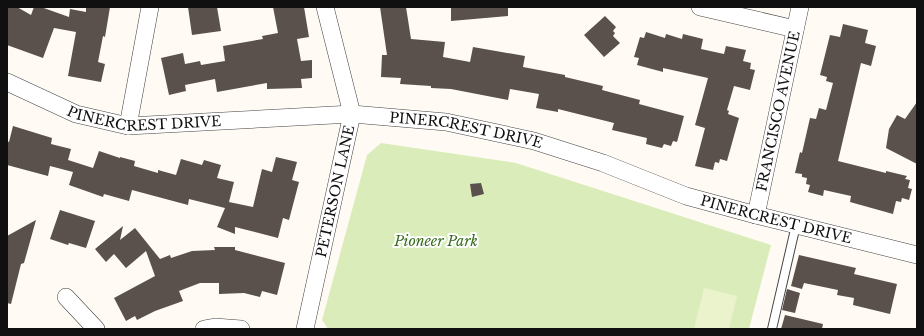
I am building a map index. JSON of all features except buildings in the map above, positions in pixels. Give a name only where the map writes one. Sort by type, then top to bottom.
[{"type":"street","points":[[128,126],[150,7]]},
{"type":"street","name":"PETERSON LANE","points":[[305,329],[352,114],[325,7]]},
{"type":"street","points":[[700,7],[795,30]]},
{"type":"street","name":"FRANCISCO AVENUE","points":[[756,215],[800,7]]},
{"type":"street","name":"PINERCREST DRIVE","points":[[7,82],[76,114],[128,126],[352,114],[446,122],[534,141],[603,163],[686,196],[917,255]]},
{"type":"street","points":[[66,297],[96,329]]},
{"type":"street","points":[[204,329],[241,329]]},
{"type":"lane","points":[[772,329],[796,225]]},
{"type":"green space","name":"Pioneer Park","points":[[381,143],[516,163],[771,245],[749,329],[328,329],[322,320],[367,155]]},
{"type":"green space","points":[[704,288],[737,296],[729,329],[694,329]]}]
